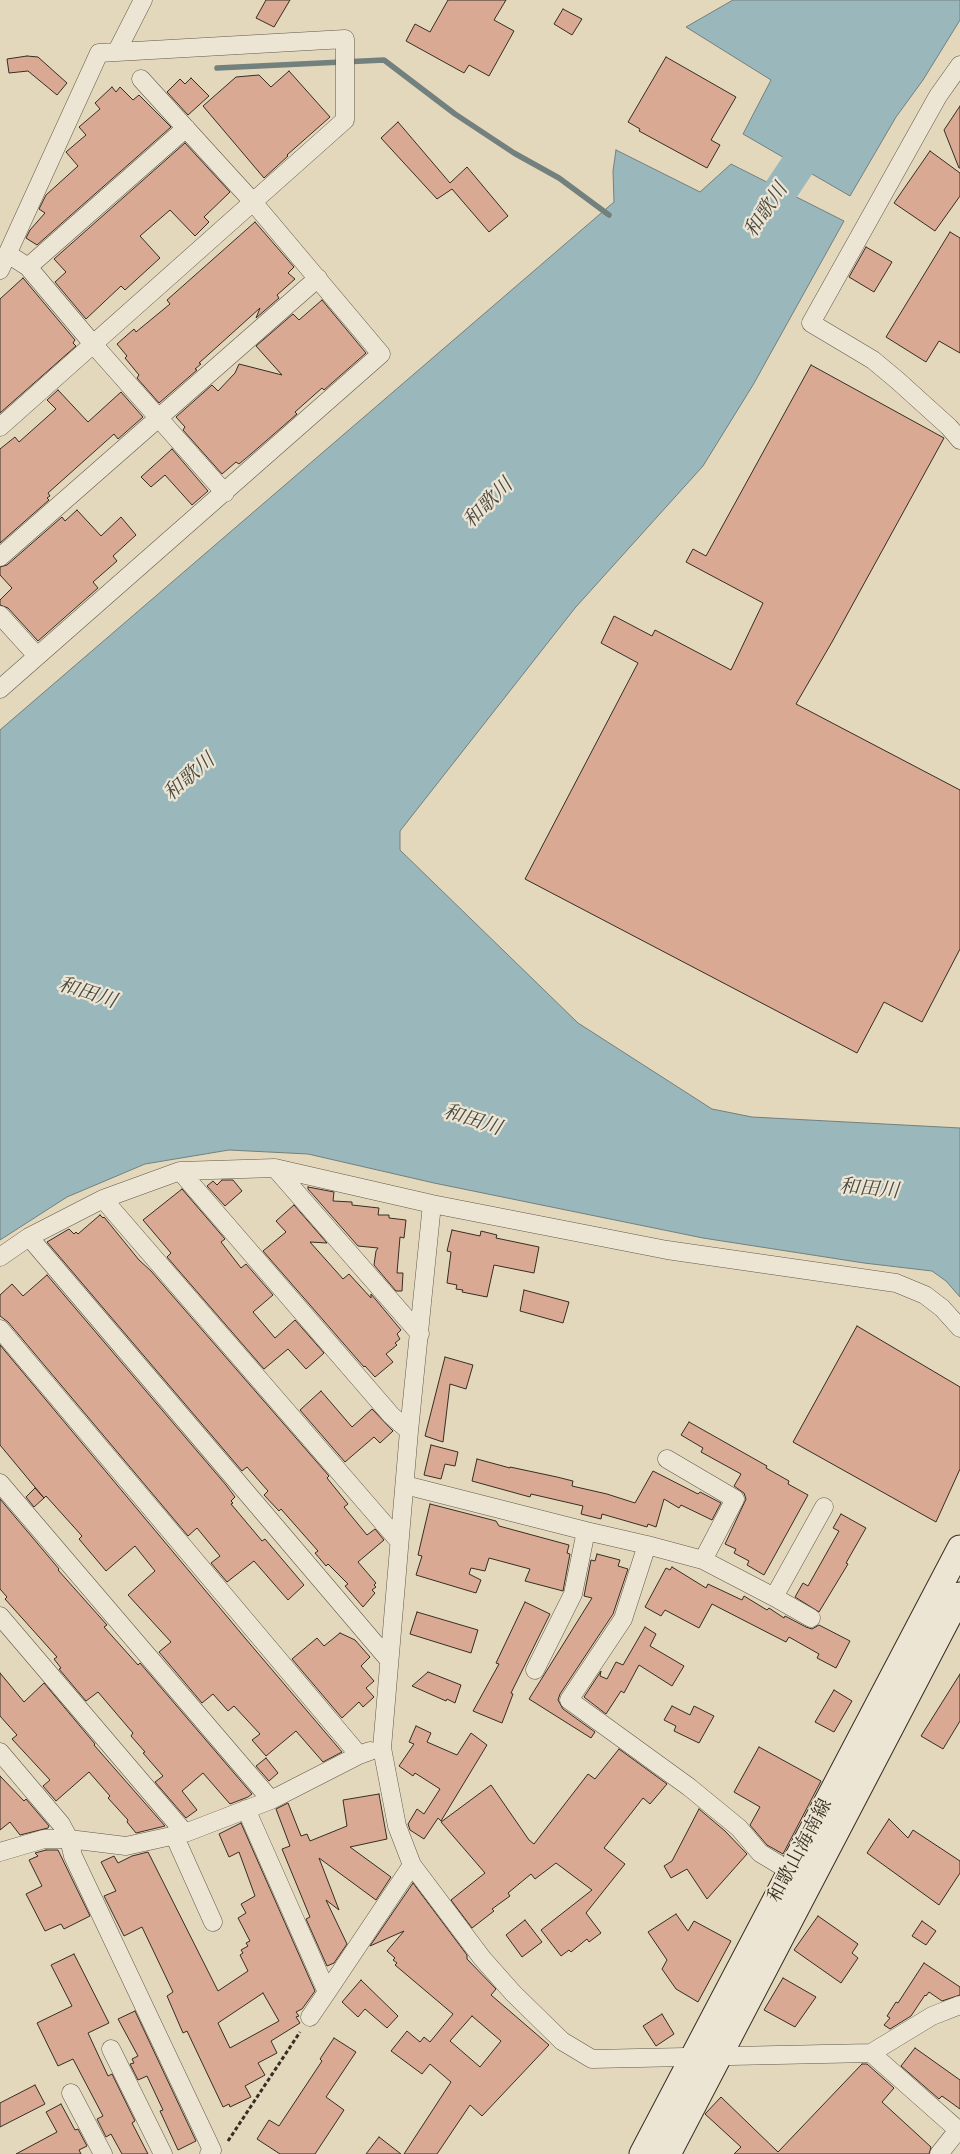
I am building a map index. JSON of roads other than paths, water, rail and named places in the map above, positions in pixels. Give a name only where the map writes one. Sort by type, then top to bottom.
[{"type":"main road","name":"和歌山海南線","points":[[668,2154],[718,2057],[800,1876],[960,1548]]},
{"type":"main road","name":"和歌山海南線","points":[[642,2154],[693,2056],[800,1876],[960,1594]]},
{"type":"street","points":[[117,51],[142,0]]},
{"type":"street","points":[[0,270],[99,53],[345,39],[345,120],[0,427]]},
{"type":"street","points":[[960,65],[938,96],[810,323],[873,360],[934,413],[960,440]]},
{"type":"street","points":[[0,689],[381,354],[253,202],[141,79]]},
{"type":"street","points":[[28,267],[186,128]]},
{"type":"street","points":[[8,254],[28,267],[93,344],[225,493]]},
{"type":"street","points":[[0,557],[318,278]]},
{"type":"street","points":[[0,615],[37,656]]},
{"type":"street","points":[[275,1168],[420,1334]]},
{"type":"street","points":[[0,1257],[29,1237],[103,1199],[180,1171],[275,1168],[432,1204],[667,1250],[896,1283],[925,1295],[942,1308],[960,1328]]},
{"type":"street","points":[[180,1171],[390,1415],[409,1431]]},
{"type":"street","points":[[103,1199],[399,1541]]},
{"type":"street","points":[[432,1204],[409,1431],[382,1748],[397,1826],[412,1865],[482,1958],[513,1993],[562,2041],[592,2059],[871,2053],[932,2016],[960,2005]]},
{"type":"street","points":[[29,1237],[389,1660]]},
{"type":"street","points":[[0,1328],[359,1755]]},
{"type":"street","points":[[667,1459],[735,1500],[703,1560]]},
{"type":"street","points":[[0,1483],[270,1800]]},
{"type":"street","points":[[405,1485],[703,1560],[811,1618]]},
{"type":"street","points":[[774,1597],[824,1507]]},
{"type":"street","points":[[535,1670],[572,1594],[586,1531]]},
{"type":"street","points":[[647,1545],[623,1619],[569,1700],[689,1787],[739,1828],[760,1854],[800,1876]]},
{"type":"street","points":[[0,1616],[179,1834],[213,1922]]},
{"type":"street","points":[[0,1852],[44,1839],[69,1839],[126,1846],[179,1834],[270,1800],[359,1755],[382,1748]]},
{"type":"street","points":[[0,1752],[61,1824],[69,1839],[73,1856],[210,2152]]},
{"type":"street","points":[[246,1809],[327,1992]]},
{"type":"street","points":[[310,2017],[412,1865]]},
{"type":"street","points":[[111,2049],[163,2154]]},
{"type":"street","points":[[871,2053],[958,2130],[939,2154]]},
{"type":"street","points":[[71,2093],[103,2154]]},
{"type":"water","points":[[733,0],[960,0],[960,20],[923,80],[896,117],[850,196],[743,134],[771,80],[686,27]]},
{"type":"water","name":"和田川","points":[[616,150],[700,192],[731,164],[844,221],[753,385],[703,466],[575,608],[400,831],[400,850],[578,1023],[712,1109],[752,1117],[960,1128],[960,1297],[946,1281],[932,1271],[864,1263],[703,1238],[434,1183],[308,1154],[229,1150],[145,1164],[67,1197],[0,1240],[0,730],[614,202],[613,171]]},
{"type":"waterway","points":[[217,68],[384,60],[455,114],[514,153],[559,178],[609,215]]},
{"type":"waterway","name":"和歌川","points":[[755,229],[823,127]]}]
